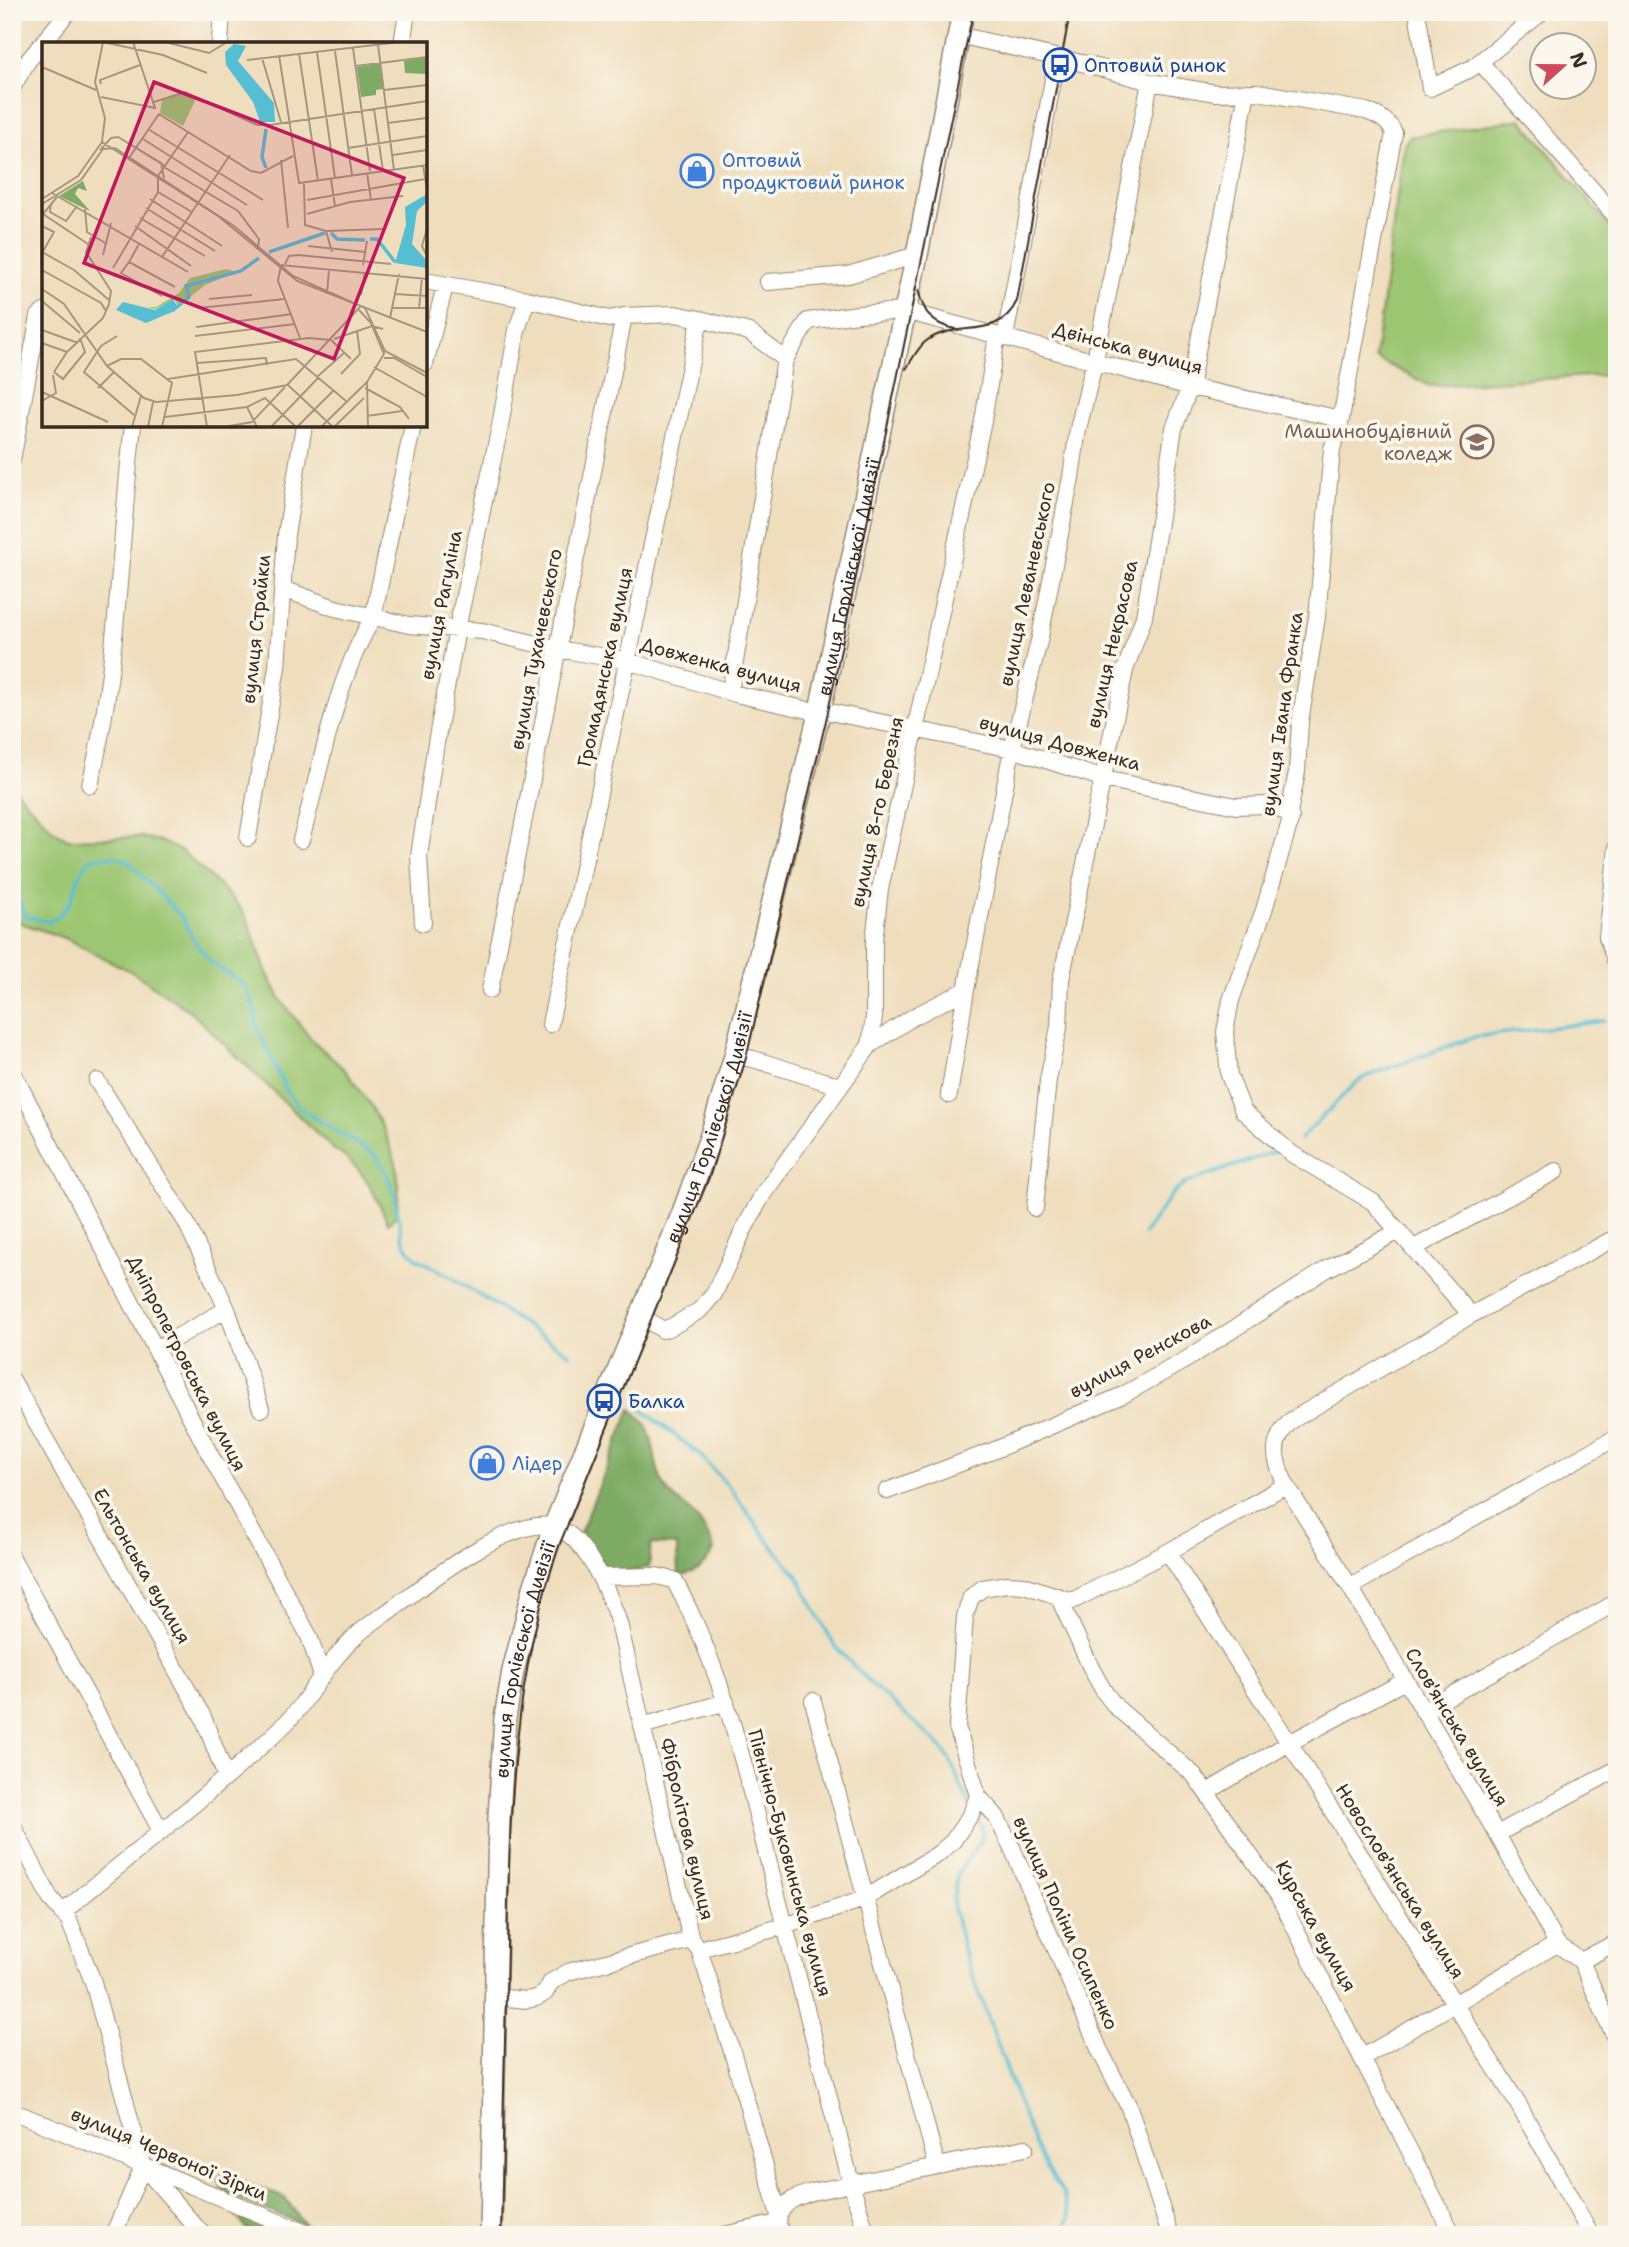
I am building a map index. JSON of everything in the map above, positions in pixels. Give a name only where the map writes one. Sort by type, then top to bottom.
[{"type":"main road","name":"вулиця Горлівської Дивізії","points":[[491,2235],[499,1817],[505,1718],[523,1624],[554,1527],[690,1192],[735,1056],[820,710],[917,255],[963,12]]},
{"type":"street","points":[[43,42],[68,12]]},
{"type":"street","points":[[220,42],[222,12]]},
{"type":"street","points":[[402,42],[407,12]]},
{"type":"street","points":[[1417,12],[1430,88],[1480,62],[1542,12]]},
{"type":"street","points":[[958,35],[1150,82],[1216,93],[1247,92]]},
{"type":"street","points":[[12,88],[27,62],[42,44]]},
{"type":"street","name":"вулиця 8-го Березня","points":[[870,1045],[874,1017],[874,941],[880,889],[1001,337],[1057,58]]},
{"type":"street","points":[[1480,62],[1617,218]]},
{"type":"street","name":"вулиця Леваневського","points":[[949,1095],[1012,749],[1040,637],[1078,429],[1095,360],[1150,82]]},
{"type":"street","name":"вулиця Івана Франка","points":[[1247,92],[1366,111],[1390,124],[1394,133],[1341,419],[1332,449],[1317,617],[1300,722],[1297,772],[1289,813],[1291,818],[1264,910],[1231,1000],[1225,1032],[1228,1075],[1243,1111],[1292,1154],[1373,1202],[1471,1315]]},
{"type":"street","name":"вулиця Некрасова","points":[[1035,1208],[1048,1080],[1059,1027],[1061,980],[1125,670],[1144,617],[1174,428],[1190,387],[1247,92]]},
{"type":"street","points":[[768,282],[848,275],[917,255]]},
{"type":"street","points":[[427,281],[527,299],[609,318],[675,314],[700,319],[749,332],[785,359],[730,692]]},
{"type":"street","points":[[427,356],[444,285]]},
{"type":"street","name":"вулиця Рагуліна","points":[[423,923],[419,856],[422,825],[457,629],[500,426],[517,330],[527,299]]},
{"type":"street","name":"Двінська вулиця","points":[[785,359],[808,321],[905,311],[1190,387],[1341,419]]},
{"type":"street","points":[[12,460],[32,344],[39,316],[42,314]]},
{"type":"street","name":"вулиця Тухачевського","points":[[490,990],[624,316]]},
{"type":"street","name":"Громадянська вулиця","points":[[550,1024],[700,319]]},
{"type":"street","points":[[90,785],[102,736],[110,675],[133,427]]},
{"type":"street","name":"вулиця Страйки","points":[[248,838],[277,667],[286,535],[304,427]]},
{"type":"street","points":[[301,840],[334,715],[362,636],[373,618],[413,427]]},
{"type":"street","name":"Довженка вулиця","points":[[283,589],[335,608],[373,618],[409,625],[482,631],[558,649],[628,661],[730,692],[808,710],[820,710]]},
{"type":"street","name":"вулиця Довженка","points":[[820,710],[1012,749],[1104,779],[1236,806],[1268,805],[1289,813]]},
{"type":"street","points":[[1617,847],[1607,937],[1617,965]]},
{"type":"street","points":[[640,1315],[663,1330],[706,1303],[714,1294],[743,1231],[764,1194],[870,1045],[913,1017],[966,990]]},
{"type":"street","points":[[735,1056],[753,1059],[839,1086]]},
{"type":"street","name":"Дніпропетровська вулиця","points":[[12,1071],[309,1636],[322,1676]]},
{"type":"street","points":[[97,1081],[186,1222],[227,1309],[261,1409]]},
{"type":"street","points":[[1414,1248],[1556,1171]]},
{"type":"street","name":"вулиця Ренскова","points":[[887,1490],[995,1450],[1123,1395],[1187,1359],[1327,1269],[1399,1231]]},
{"type":"street","points":[[1471,1315],[1617,1237]]},
{"type":"street","points":[[156,1349],[227,1309]]},
{"type":"street","name":"Слов'янська вулиця","points":[[1471,1315],[1292,1420],[1276,1439],[1275,1449],[1280,1473],[1286,1485],[1350,1587],[1496,1834],[1557,1944],[1581,1961]]},
{"type":"street","name":"Ельтонська вулиця","points":[[12,1380],[197,1705],[226,1777]]},
{"type":"street","points":[[1350,1587],[1617,1437]]},
{"type":"street","name":"вулиця Поліни Осипенко","points":[[1170,2235],[1129,2107],[1096,2040],[1013,1850],[996,1816],[975,1805],[957,1727],[965,1616],[971,1597],[983,1588],[1007,1584],[1024,1585],[1072,1601],[1168,1552],[1286,1485]]},
{"type":"street","points":[[62,1913],[226,1777],[285,1724],[355,1636],[447,1569],[506,1535],[540,1526],[554,1527]]},
{"type":"street","name":"Фібролітова вулиця","points":[[554,1527],[581,1547],[601,1577],[619,1623],[695,1945],[732,2051],[780,2224]]},
{"type":"street","name":"Новослов'янська вулиця","points":[[1168,1552],[1518,2104],[1591,2235]]},
{"type":"street","points":[[12,1558],[160,1831]]},
{"type":"street","name":"Північно-Буковинська вулиця","points":[[601,1577],[656,1576],[674,1580],[708,1650],[726,1702],[851,2183],[867,2235]]},
{"type":"street","name":"Курська вулиця","points":[[1058,1596],[1105,1693],[1116,1707],[1180,1762],[1207,1792],[1278,1895],[1454,2235]]},
{"type":"street","points":[[1423,1711],[1617,1602]]},
{"type":"street","points":[[1207,1792],[1290,1742],[1405,1681]]},
{"type":"street","points":[[813,1701],[937,2166]]},
{"type":"street","points":[[642,1726],[726,1702]]},
{"type":"street","points":[[1496,1834],[1617,1769]]},
{"type":"street","points":[[494,1997],[527,2000],[536,1998],[545,1993],[551,1982],[568,1972],[785,1926],[864,1899],[938,1854],[953,1841],[975,1805]]},
{"type":"street","points":[[12,1824],[50,1898],[69,1920],[93,1982],[143,2167],[203,2235]]},
{"type":"street","points":[[1617,1942],[1581,1961],[1617,2042]]},
{"type":"street","points":[[1363,2057],[1557,1944]]},
{"type":"street","name":"вулиця Червоної Зірки","points":[[12,2111],[310,2235]]},
{"type":"street","points":[[724,2235],[780,2224],[784,2205],[793,2199],[851,2183],[1025,2148]]},
{"type":"street","points":[[113,2235],[143,2167]]},
{"type":"green space","points":[[1521,119],[1617,235],[1617,366],[1606,375],[1430,386],[1375,358],[1404,145],[1409,137]]},
{"type":"green space","points":[[12,787],[54,831],[68,839],[142,837],[162,842],[183,852],[241,909],[281,1000],[311,1039],[346,1071],[384,1130],[396,1163],[399,1186],[397,1215],[388,1223],[372,1190],[353,1164],[332,1148],[191,1012],[134,973],[67,939],[12,920]]},
{"type":"green space","points":[[631,1409],[649,1432],[658,1472],[665,1487],[696,1518],[714,1550],[700,1568],[691,1573],[678,1576],[677,1545],[651,1544],[649,1567],[615,1579],[580,1533]]},
{"type":"green space","points":[[223,2174],[285,2198],[305,2225],[227,2195],[219,2178]]},
{"type":"green space","points":[[232,2210],[296,2235],[251,2235]]},
{"type":"waterway","points":[[12,894],[17,896],[25,916],[50,922],[67,906],[84,866],[91,858],[115,856],[129,862],[181,916],[197,945],[212,963],[245,985],[254,1007],[257,1027],[286,1090],[300,1109],[375,1155],[386,1172],[394,1193],[402,1236],[409,1251],[570,1354]]},
{"type":"waterway","points":[[1300,1139],[1357,1082],[1367,1076],[1474,1037],[1604,1021]]},
{"type":"waterway","points":[[1144,1234],[1172,1194],[1186,1183],[1276,1151]]},
{"type":"waterway","points":[[636,1405],[698,1453],[730,1488],[797,1575],[834,1645],[869,1682],[936,1742],[949,1758],[969,1804]]},
{"type":"waterway","points":[[977,1816],[983,1831],[982,1838],[958,1873],[953,1899],[954,1910],[964,1952],[1028,2128],[1040,2157],[1063,2193],[1070,2218],[1059,2235]]},
{"type":"tram line","points":[[501,2235],[510,1843],[517,1743],[532,1644],[559,1546],[710,1175],[746,1058],[828,712],[973,12]]},
{"type":"tram line","points":[[906,369],[925,342],[950,331],[999,322],[1009,314],[1017,301],[1070,12]]},
{"type":"tram line","points":[[918,290],[923,305],[934,321],[955,329]]},
{"type":"place","name":"Оптовий ринок","points":[[1060,65]]},
{"type":"place","name":"Оптовий продуктовий ринок","points":[[697,171]]},
{"type":"place","name":"Машинобудівний коледж","points":[[1477,442]]},
{"type":"place","name":"Балка","points":[[604,1401]]},
{"type":"place","name":"Лідер","points":[[487,1463]]}]
